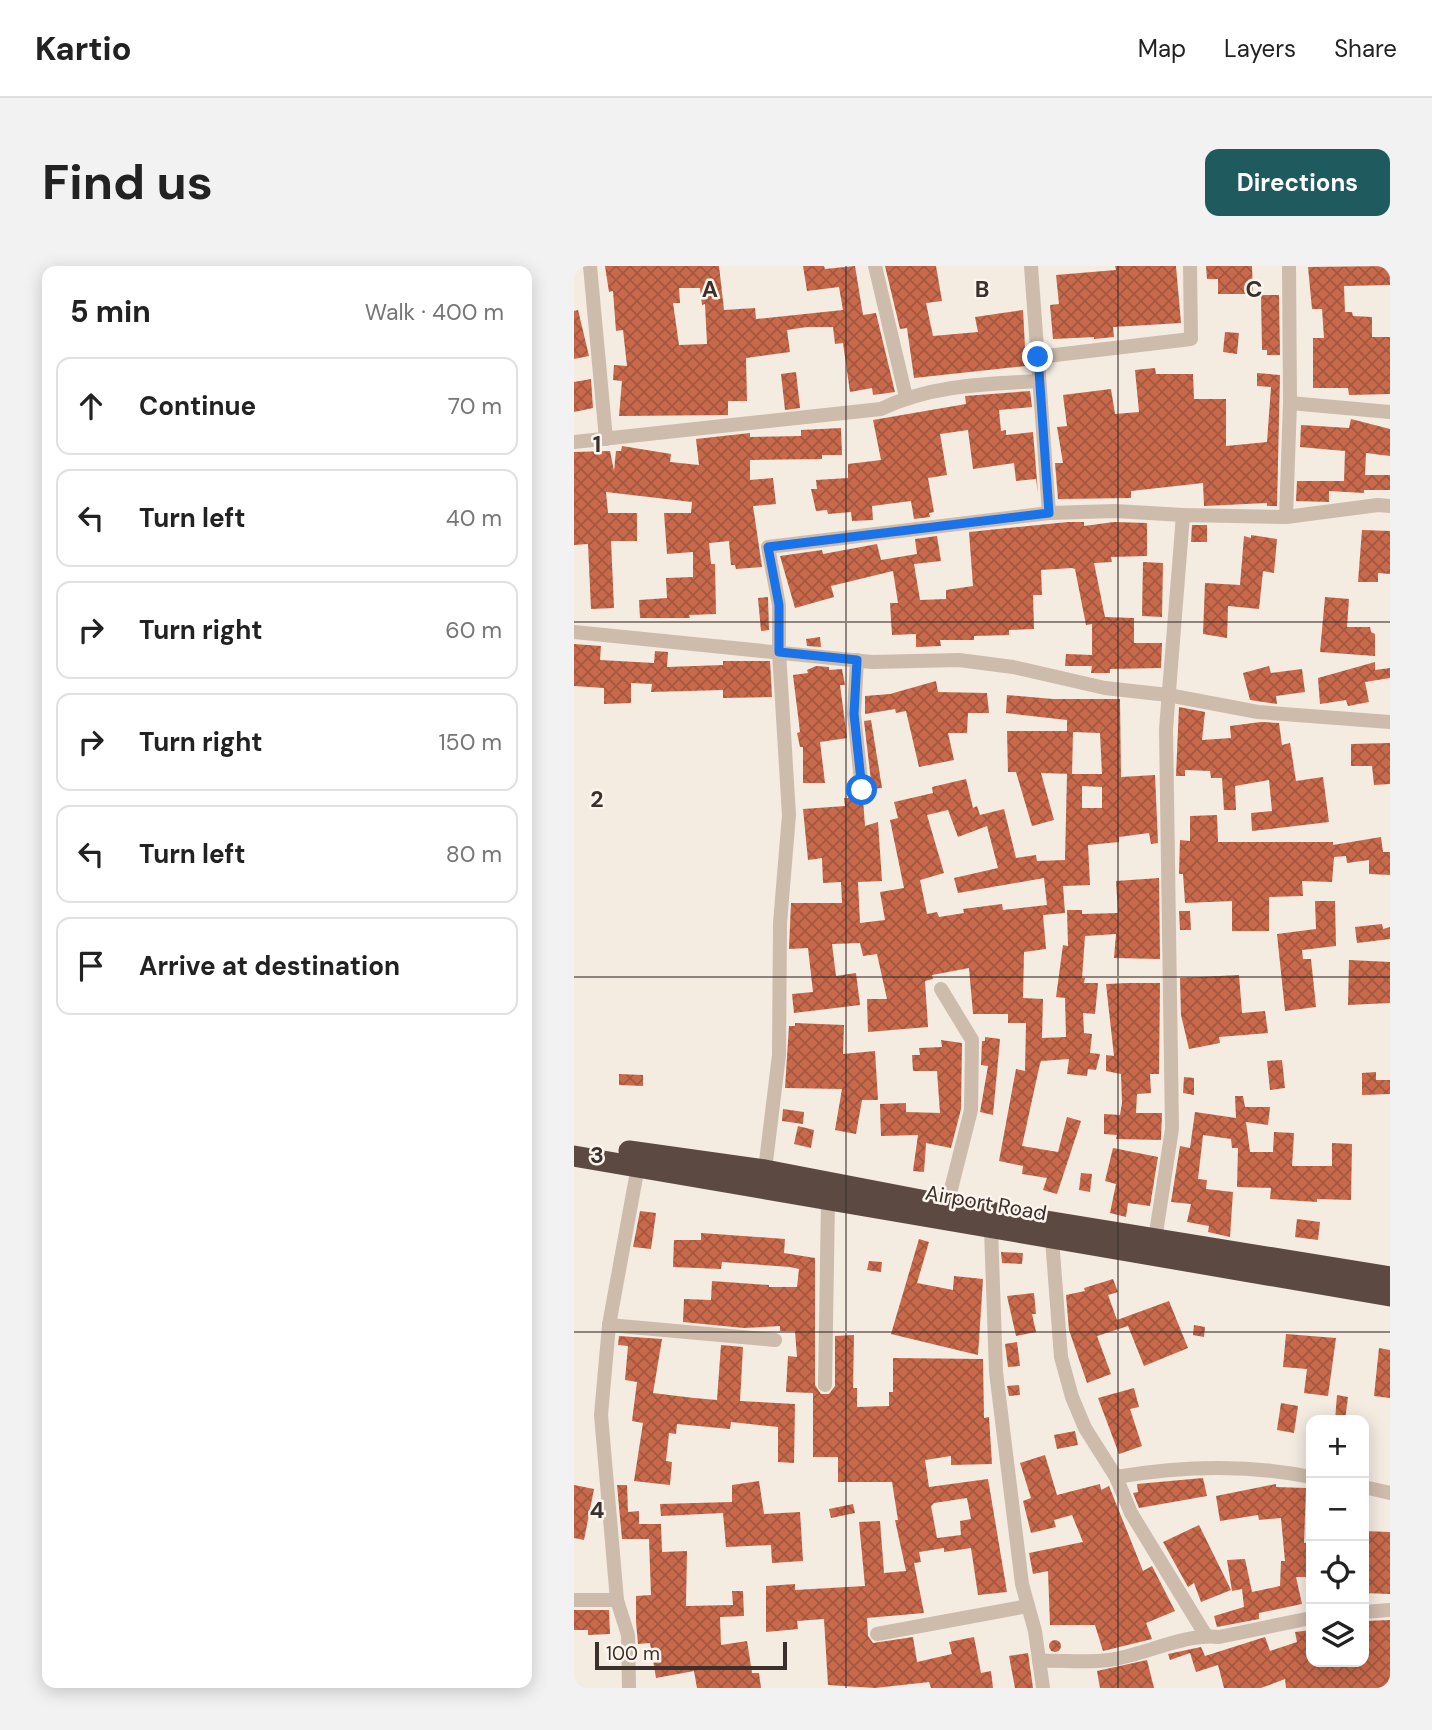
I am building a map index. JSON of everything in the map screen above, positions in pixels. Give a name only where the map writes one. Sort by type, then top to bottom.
[{"type":"highway","name":"Airport Road","points":[[574,1141],[765,1170],[1390,1297]]},
{"type":"highway","name":"Airport Road","points":[[574,1156],[1052,1239],[1154,1247],[1390,1277]]},
{"type":"street","points":[[590,266],[606,439]]},
{"type":"street","points":[[874,266],[906,397]]},
{"type":"street","points":[[1031,266],[1049,513]]},
{"type":"street","points":[[1038,357],[1191,340],[1190,266]]},
{"type":"street","points":[[1286,517],[1290,403],[1289,266]]},
{"type":"street","points":[[574,442],[881,409],[906,397],[952,387],[1039,381]]},
{"type":"street","points":[[1290,403],[1390,412]]},
{"type":"street","points":[[765,1170],[779,1055],[780,923],[789,815],[779,652],[779,605],[768,547],[1049,513],[1115,511],[1286,517],[1378,505],[1390,506]]},
{"type":"street","points":[[1154,1247],[1172,1129],[1168,695],[1183,515]]},
{"type":"street","points":[[574,632],[857,660],[959,660],[1013,667],[1105,688],[1168,695],[1258,712],[1390,722]]},
{"type":"street","points":[[857,660],[854,714],[862,790]]},
{"type":"street","points":[[941,989],[972,1040],[971,1110],[947,1205]]},
{"type":"street","points":[[629,1688],[628,1635],[617,1600],[601,1415],[602,1372],[638,1166]]},
{"type":"street","points":[[825,1385],[828,1201]]},
{"type":"street","points":[[991,1229],[996,1372],[1022,1584],[1043,1688]]},
{"type":"street","points":[[1052,1239],[1062,1357],[1072,1397],[1085,1428],[1116,1477],[1131,1513],[1205,1634]]},
{"type":"street","points":[[609,1325],[775,1340]]},
{"type":"street","points":[[1116,1477],[1166,1469],[1211,1468],[1280,1470],[1306,1476]]},
{"type":"street","points":[[1369,1489],[1390,1493]]},
{"type":"street","points":[[574,1600],[617,1600]]},
{"type":"street","points":[[877,1634],[1028,1606]]},
{"type":"street","points":[[1369,1612],[1390,1610]]},
{"type":"street","points":[[1039,1661],[1111,1660],[1205,1634],[1219,1637],[1306,1619]]},
{"type":"building","points":[[605,266],[719,266],[724,310],[755,308],[756,319],[843,310],[839,287],[807,291],[803,266],[824,266],[825,269],[855,266],[863,315],[876,313],[895,392],[873,395],[872,388],[850,392],[843,343],[835,344],[833,327],[807,327],[787,330],[790,352],[746,358],[747,401],[728,401],[728,415],[619,416],[622,381],[613,380],[614,365],[627,366],[623,330],[616,331],[613,291],[609,292]],"holes":[[[679,288],[700,288],[702,305],[705,304],[707,344],[679,345],[673,303],[680,303]]]},
{"type":"building","points":[[885,266],[936,266],[942,301],[926,303],[933,336],[978,332],[975,317],[1023,310],[1026,366],[914,378],[907,328],[900,329]]},
{"type":"building","points":[[1115,266],[1176,266],[1181,323],[1113,327],[1114,337],[1053,339],[1050,305],[1059,304],[1056,275],[1116,270]]},
{"type":"building","points":[[1206,266],[1252,266],[1253,294],[1218,294],[1218,279],[1207,279]]},
{"type":"building","points":[[1390,266],[1390,285],[1344,286],[1345,312],[1352,312],[1353,316],[1372,317],[1372,337],[1390,337],[1390,394],[1349,395],[1348,388],[1313,388],[1313,338],[1324,338],[1322,309],[1312,309],[1308,267]]},
{"type":"building","points":[[1261,295],[1279,295],[1280,355],[1267,355],[1267,350],[1262,350]]},
{"type":"building","points":[[578,310],[589,356],[574,359],[574,311]]},
{"type":"building","points":[[1225,332],[1239,333],[1237,354],[1223,352]]},
{"type":"building","points":[[1155,368],[1156,374],[1193,374],[1194,399],[1226,399],[1226,446],[1267,442],[1271,387],[1257,386],[1257,373],[1280,375],[1277,506],[1267,506],[1267,503],[1204,506],[1203,483],[1131,491],[1131,498],[1058,499],[1055,463],[1063,463],[1057,427],[1067,426],[1063,395],[1111,389],[1115,414],[1139,412],[1135,370]]},
{"type":"building","points":[[796,372],[800,408],[785,410],[781,374]]},
{"type":"building","points":[[591,379],[593,408],[574,412],[574,382]]},
{"type":"building","points":[[1030,391],[1032,407],[999,410],[1001,431],[1006,430],[1006,435],[1033,432],[1038,493],[1036,479],[1016,481],[1014,463],[973,469],[968,430],[940,434],[947,475],[928,478],[934,512],[929,513],[930,517],[914,519],[911,501],[872,506],[873,520],[852,521],[851,512],[828,514],[827,510],[816,511],[811,489],[817,489],[816,480],[848,478],[848,464],[881,460],[873,420],[966,404],[965,396]]},
{"type":"building","points":[[1351,419],[1390,429],[1390,456],[1366,453],[1365,475],[1390,475],[1390,490],[1364,490],[1364,493],[1329,491],[1329,502],[1296,501],[1297,481],[1344,481],[1345,451],[1300,447],[1301,425],[1349,428]]},
{"type":"building","points":[[841,428],[842,455],[822,455],[822,459],[750,460],[750,480],[773,478],[776,504],[753,506],[762,567],[736,569],[735,565],[731,565],[729,541],[709,543],[711,564],[715,564],[716,614],[689,615],[690,618],[640,618],[639,600],[667,598],[666,578],[693,577],[693,552],[667,554],[664,513],[691,513],[692,502],[606,492],[608,513],[637,513],[637,541],[611,541],[614,608],[591,609],[588,544],[574,545],[574,452],[610,451],[614,471],[616,451],[621,451],[622,446],[671,454],[670,462],[699,465],[696,439],[750,433],[750,437],[801,436],[801,430]]},
{"type":"building","points":[[1084,522],[1084,526],[1114,522],[1147,523],[1147,556],[1111,557],[1112,562],[1094,563],[1105,617],[1134,618],[1134,643],[1162,643],[1161,668],[1110,669],[1110,673],[1091,673],[1092,666],[1065,666],[1066,654],[1092,655],[1092,624],[1086,625],[1075,569],[1072,568],[1041,570],[1042,595],[1033,595],[1034,629],[1009,630],[1009,635],[974,636],[974,640],[940,640],[941,646],[916,647],[916,634],[892,635],[890,603],[898,603],[893,571],[831,586],[834,597],[795,608],[780,556],[822,550],[823,554],[877,544],[881,560],[917,554],[915,539],[937,536],[941,561],[914,564],[920,600],[946,599],[946,590],[973,586],[969,532]]},
{"type":"building","points":[[1192,525],[1207,525],[1207,542],[1191,542]]},
{"type":"building","points":[[1362,530],[1390,531],[1390,574],[1378,573],[1378,582],[1358,582]]},
{"type":"building","points":[[1251,535],[1277,539],[1274,573],[1263,571],[1259,609],[1228,606],[1227,638],[1203,634],[1205,583],[1240,585],[1244,536],[1251,538]]},
{"type":"building","points":[[1143,562],[1163,563],[1162,617],[1142,616]]},
{"type":"building","points":[[768,597],[769,630],[761,631],[758,598]]},
{"type":"building","points":[[1325,597],[1349,599],[1347,627],[1370,627],[1375,634],[1375,656],[1320,652]]},
{"type":"building","points":[[820,637],[821,647],[807,646],[806,639]]},
{"type":"building","points":[[574,644],[601,646],[600,660],[654,663],[655,651],[668,652],[667,667],[723,665],[723,661],[770,661],[772,697],[723,698],[723,690],[651,692],[652,684],[631,683],[631,703],[604,704],[604,688],[574,686]]},
{"type":"building","points":[[1375,662],[1375,670],[1390,668],[1390,678],[1365,682],[1369,702],[1348,706],[1346,700],[1320,704],[1318,678]]},
{"type":"building","points":[[816,666],[829,667],[829,670],[842,669],[845,685],[840,685],[847,738],[820,742],[825,783],[803,783],[803,747],[800,747],[797,733],[800,732],[793,675],[808,673],[807,670]]},
{"type":"building","points":[[1269,666],[1271,673],[1302,669],[1305,692],[1276,696],[1277,704],[1250,700],[1243,673]]},
{"type":"building","points":[[936,681],[938,692],[987,693],[989,713],[968,713],[967,733],[948,733],[954,760],[919,767],[906,711],[896,713],[895,709],[865,714],[865,696],[890,694]]},
{"type":"building","points":[[1007,695],[1053,699],[1120,699],[1121,777],[1155,775],[1158,843],[1151,844],[1149,833],[1119,837],[1119,842],[1088,845],[1090,885],[1063,886],[1065,913],[1043,915],[1046,949],[1024,952],[1023,998],[1043,999],[1042,1038],[1066,1037],[1065,998],[1056,997],[1063,945],[1068,946],[1067,910],[1082,910],[1082,914],[1118,913],[1116,881],[1159,878],[1160,959],[1114,958],[1116,934],[1085,936],[1082,978],[1085,978],[1084,983],[1098,983],[1095,1014],[1083,1013],[1084,1033],[1092,1034],[1090,1053],[1100,1054],[1096,1070],[1088,1069],[1087,1076],[1067,1074],[1069,1059],[1041,1061],[1022,1146],[1058,1152],[1067,1117],[1081,1121],[1057,1194],[1043,1190],[1047,1178],[1022,1174],[1023,1166],[999,1161],[1016,1069],[1025,1071],[1026,1023],[1008,1023],[1008,1014],[973,1014],[969,968],[932,975],[933,979],[925,981],[928,1027],[868,1032],[867,999],[887,999],[877,954],[863,956],[860,943],[832,944],[836,976],[856,973],[860,1005],[794,1013],[792,994],[813,992],[808,948],[789,949],[791,903],[842,903],[841,882],[823,883],[822,858],[808,860],[803,809],[845,806],[844,798],[863,799],[865,826],[878,822],[882,881],[858,882],[860,923],[885,920],[880,892],[904,888],[890,820],[898,818],[894,802],[933,793],[932,787],[966,779],[973,808],[977,806],[980,815],[1004,809],[1016,858],[1036,855],[1037,861],[1065,860],[1067,774],[1072,774],[1041,773],[1054,820],[1032,826],[1016,772],[1008,772],[1007,731],[1067,731],[1067,720],[1006,713]],"holes":[[[1073,732],[1100,733],[1102,774],[1072,774]],[[1082,786],[1102,787],[1102,808],[1082,808]],[[948,810],[958,837],[987,826],[998,868],[954,878],[958,893],[1044,878],[1047,905],[1003,910],[1002,904],[963,909],[964,913],[939,917],[937,912],[927,914],[920,880],[944,873],[927,815]]]},
{"type":"building","points":[[1179,707],[1205,712],[1202,740],[1231,738],[1230,726],[1279,723],[1282,745],[1290,743],[1296,781],[1323,777],[1329,822],[1252,831],[1251,813],[1272,811],[1269,780],[1235,786],[1236,810],[1224,810],[1222,778],[1211,778],[1210,771],[1185,770],[1185,776],[1176,776]]},
{"type":"building","points":[[871,720],[882,788],[872,789],[864,721]]},
{"type":"building","points":[[1390,743],[1390,784],[1374,785],[1372,766],[1351,766],[1351,744]]},
{"type":"building","points":[[1217,815],[1218,842],[1333,842],[1333,845],[1381,837],[1383,852],[1390,852],[1390,875],[1369,874],[1369,860],[1347,863],[1346,856],[1334,857],[1332,882],[1302,881],[1303,896],[1269,897],[1269,931],[1232,931],[1232,901],[1185,903],[1183,874],[1179,874],[1180,840],[1190,841],[1190,816]]},
{"type":"building","points":[[1315,901],[1335,901],[1336,946],[1302,950],[1303,959],[1311,959],[1316,1007],[1285,1011],[1277,934],[1316,929]]},
{"type":"building","points":[[1179,911],[1190,911],[1191,930],[1180,930]]},
{"type":"building","points":[[1382,924],[1383,929],[1390,927],[1390,939],[1357,943],[1355,927]]},
{"type":"building","points":[[1349,960],[1390,962],[1390,1003],[1348,1005]]},
{"type":"building","points":[[1239,975],[1242,1013],[1265,1011],[1268,1033],[1219,1037],[1220,1043],[1189,1049],[1181,1015],[1180,978]]},
{"type":"building","points":[[1160,983],[1159,1074],[1150,1074],[1151,1093],[1137,1094],[1136,1113],[1162,1113],[1161,1140],[1116,1139],[1117,1135],[1104,1134],[1104,1114],[1120,1115],[1122,1103],[1121,1074],[1106,1071],[1106,1055],[1114,1056],[1106,984]]},
{"type":"building","points":[[795,1023],[844,1025],[843,1054],[875,1051],[878,1100],[862,1100],[856,1134],[835,1130],[842,1089],[785,1088],[789,1026],[795,1026]]},
{"type":"building","points":[[985,1037],[1000,1039],[993,1115],[980,1112],[988,1066],[981,1065],[982,1041],[985,1041]]},
{"type":"building","points":[[941,1040],[962,1043],[961,1109],[951,1148],[926,1143],[924,1172],[913,1171],[918,1135],[881,1136],[880,1104],[906,1103],[906,1112],[940,1113],[937,1071],[913,1071],[912,1055],[920,1055],[919,1048],[942,1047]]},
{"type":"building","points":[[1282,1060],[1285,1088],[1270,1090],[1267,1061]]},
{"type":"building","points":[[1376,1072],[1376,1080],[1390,1080],[1390,1094],[1362,1095],[1362,1073]]},
{"type":"building","points":[[619,1074],[643,1075],[643,1086],[619,1085]]},
{"type":"building","points":[[1184,1077],[1194,1078],[1194,1095],[1183,1093]]},
{"type":"building","points":[[1235,1096],[1243,1096],[1245,1107],[1270,1107],[1268,1125],[1246,1122],[1250,1152],[1273,1152],[1274,1132],[1294,1133],[1292,1166],[1332,1166],[1332,1143],[1352,1144],[1351,1200],[1317,1199],[1317,1202],[1270,1199],[1271,1188],[1237,1187],[1238,1148],[1232,1148],[1231,1139],[1203,1135],[1198,1179],[1207,1180],[1206,1189],[1233,1192],[1230,1237],[1208,1232],[1209,1226],[1187,1222],[1191,1204],[1171,1202],[1180,1146],[1190,1148],[1195,1112],[1236,1118]]},
{"type":"building","points":[[783,1109],[804,1112],[803,1124],[782,1121]]},
{"type":"building","points":[[798,1126],[814,1130],[811,1148],[794,1144]]},
{"type":"building","points":[[1113,1148],[1158,1157],[1150,1206],[1128,1203],[1126,1217],[1110,1213],[1116,1184],[1105,1181]]},
{"type":"building","points":[[1081,1173],[1092,1174],[1090,1192],[1079,1190]]},
{"type":"building","points":[[640,1211],[656,1213],[651,1249],[633,1247]]},
{"type":"building","points":[[1297,1219],[1320,1222],[1318,1240],[1295,1237]]},
{"type":"building","points":[[701,1233],[785,1239],[784,1253],[815,1258],[815,1385],[821,1394],[829,1394],[835,1386],[835,1336],[854,1335],[853,1388],[857,1388],[857,1407],[889,1406],[889,1392],[893,1392],[893,1358],[983,1359],[984,1418],[989,1417],[992,1464],[951,1465],[951,1456],[925,1460],[929,1487],[988,1479],[1007,1592],[978,1595],[971,1548],[919,1552],[921,1562],[914,1563],[924,1613],[867,1618],[868,1636],[873,1643],[913,1637],[917,1662],[952,1654],[949,1642],[974,1637],[981,1673],[991,1671],[993,1688],[931,1688],[929,1682],[875,1688],[828,1685],[824,1619],[797,1621],[798,1629],[766,1632],[766,1586],[795,1584],[795,1590],[865,1586],[859,1522],[880,1521],[884,1573],[906,1571],[895,1520],[898,1520],[892,1482],[838,1482],[838,1457],[813,1457],[813,1393],[786,1392],[788,1356],[797,1357],[795,1331],[780,1331],[780,1326],[744,1328],[683,1322],[684,1299],[711,1300],[712,1281],[797,1287],[799,1269],[790,1267],[722,1262],[721,1269],[673,1267],[674,1240],[701,1240]],"holes":[[[967,1498],[971,1519],[960,1521],[961,1535],[937,1538],[931,1506],[934,1503]]]},
{"type":"building","points":[[919,1239],[929,1242],[917,1283],[953,1290],[954,1276],[983,1279],[978,1355],[891,1334]]},
{"type":"building","points":[[1001,1252],[1023,1253],[1022,1264],[1002,1263]]},
{"type":"building","points":[[869,1261],[882,1262],[881,1272],[867,1270]]},
{"type":"building","points":[[1113,1279],[1118,1292],[1108,1295],[1117,1320],[1169,1301],[1188,1348],[1144,1366],[1128,1326],[1097,1336],[1111,1374],[1087,1383],[1069,1330],[1066,1295],[1085,1291],[1084,1288]]},
{"type":"building","points":[[1034,1293],[1036,1314],[1032,1314],[1036,1332],[1016,1336],[1007,1296]]},
{"type":"building","points":[[1194,1325],[1205,1327],[1204,1337],[1193,1335]]},
{"type":"building","points":[[1286,1334],[1336,1338],[1328,1396],[1304,1393],[1307,1369],[1283,1367]]},
{"type":"building","points":[[619,1336],[662,1339],[653,1393],[694,1398],[717,1400],[721,1345],[743,1347],[740,1401],[795,1404],[794,1463],[778,1462],[778,1427],[731,1422],[730,1429],[677,1424],[676,1434],[669,1433],[666,1461],[672,1462],[670,1485],[634,1481],[643,1423],[632,1421],[637,1382],[625,1380],[628,1346],[618,1345]]},
{"type":"building","points":[[1017,1342],[1020,1366],[1008,1367],[1005,1344]]},
{"type":"building","points":[[1379,1348],[1390,1350],[1390,1398],[1374,1396]]},
{"type":"building","points":[[1019,1385],[1020,1395],[1009,1396],[1007,1386]]},
{"type":"building","points":[[1134,1388],[1139,1407],[1130,1409],[1142,1446],[1119,1454],[1098,1398]]},
{"type":"building","points":[[1337,1395],[1348,1397],[1346,1415],[1335,1415]]},
{"type":"building","points":[[1281,1403],[1298,1406],[1294,1433],[1277,1430]]},
{"type":"building","points":[[1075,1431],[1078,1445],[1057,1449],[1054,1435]]},
{"type":"building","points":[[1045,1455],[1057,1495],[1100,1484],[1101,1490],[1109,1486],[1143,1571],[1152,1566],[1175,1611],[1146,1623],[1152,1639],[1103,1651],[1095,1625],[1050,1625],[1048,1571],[1033,1574],[1029,1553],[1083,1542],[1072,1515],[1054,1520],[1056,1527],[1031,1533],[1023,1501],[1031,1498],[1020,1463]]},
{"type":"building","points":[[1203,1478],[1207,1496],[1139,1508],[1133,1493],[1138,1492],[1137,1484]]},
{"type":"building","points":[[759,1481],[764,1514],[800,1512],[803,1561],[772,1563],[771,1545],[726,1547],[723,1513],[661,1516],[660,1504],[732,1502],[732,1485]]},
{"type":"building","points":[[1276,1484],[1276,1487],[1306,1488],[1306,1577],[1296,1577],[1302,1604],[1259,1613],[1259,1619],[1217,1627],[1214,1616],[1244,1607],[1242,1589],[1232,1591],[1227,1560],[1245,1559],[1252,1592],[1280,1586],[1281,1561],[1285,1561],[1281,1518],[1259,1520],[1258,1515],[1220,1521],[1216,1496]]},
{"type":"building","points":[[574,1485],[594,1489],[584,1540],[574,1538]]},
{"type":"building","points":[[617,1485],[627,1485],[628,1512],[639,1511],[639,1524],[661,1524],[662,1552],[687,1551],[686,1606],[733,1605],[732,1591],[743,1591],[744,1616],[720,1617],[721,1645],[747,1641],[752,1673],[759,1673],[761,1688],[697,1688],[694,1671],[656,1678],[650,1643],[638,1644],[636,1622],[636,1596],[651,1595],[649,1539],[622,1539]]},
{"type":"building","points":[[853,1504],[855,1513],[831,1518],[829,1509]]},
{"type":"building","points":[[1199,1525],[1231,1590],[1201,1602],[1194,1583],[1188,1587],[1163,1542]]},
{"type":"building","points":[[1369,1531],[1390,1532],[1390,1594],[1369,1593]]},
{"type":"building","points":[[574,1610],[609,1610],[610,1634],[588,1635],[588,1630],[574,1630]]},
{"type":"building","points":[[1390,1620],[1390,1688],[1286,1688],[1285,1679],[1261,1688],[1224,1688],[1218,1665],[1196,1672],[1190,1653],[1170,1660],[1168,1654],[1201,1647],[1205,1656],[1265,1637],[1270,1651],[1297,1642],[1295,1632],[1306,1631],[1306,1667],[1369,1667],[1369,1621]]},
{"type":"building","points":[[1055,1640],[1061,1646],[1055,1652],[1049,1646]]},
{"type":"building","points":[[1028,1653],[1033,1688],[1015,1688],[1009,1656]]},
{"type":"building","points":[[1147,1660],[1154,1688],[1100,1688],[1097,1671]]},
{"type":"route","points":[[862,790],[854,714],[857,660],[779,652],[779,605],[768,547],[1049,513],[1038,357]]}]
